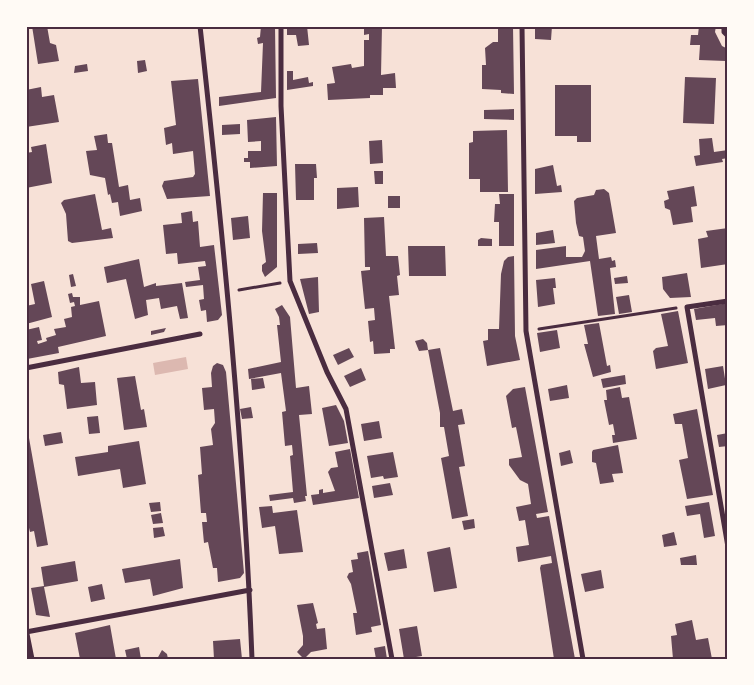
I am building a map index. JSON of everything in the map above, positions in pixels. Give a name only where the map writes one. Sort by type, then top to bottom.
[{"type":"street","points":[[200,26],[228,292],[250,590],[252,659]]},
{"type":"street","points":[[281,26],[281,106],[290,281],[327,372],[346,409],[392,659]]},
{"type":"street","points":[[522,26],[526,331],[583,659]]},
{"type":"street","points":[[728,301],[686,307],[728,547]]},
{"type":"street","points":[[26,368],[200,334]]},
{"type":"street","points":[[32,659],[26,631],[250,590]]},
{"type":"path","points":[[228,292],[290,281]]},
{"type":"path","points":[[526,331],[686,307]]},
{"type":"shaded area","points":[[186,357],[188,369],[155,375],[153,363]]},
{"type":"building","points":[[32,26],[47,26],[50,43],[56,45],[59,61],[38,64]]},
{"type":"building","points":[[261,26],[275,26],[276,98],[219,106],[219,97],[261,92],[263,43],[258,44],[257,38],[260,37]]},
{"type":"building","points":[[287,26],[307,26],[309,45],[298,46],[296,35],[287,35]]},
{"type":"building","points":[[364,26],[382,26],[381,75],[395,73],[396,88],[383,88],[383,95],[370,95],[370,98],[328,100],[327,84],[335,83],[332,67],[351,64],[352,68],[364,66],[364,40],[369,40],[369,34],[364,35]]},
{"type":"building","points":[[498,26],[513,26],[514,94],[501,93],[501,90],[482,89],[482,65],[486,65],[485,48],[493,42],[498,42]]},
{"type":"building","points":[[535,26],[552,26],[551,40],[535,39]]},
{"type":"building","points":[[699,26],[716,26],[715,32],[722,46],[728,49],[726,61],[699,60],[700,45],[690,45],[691,35],[698,35]]},
{"type":"building","points":[[145,60],[147,71],[138,73],[137,61]]},
{"type":"building","points":[[87,64],[88,71],[74,73],[75,66]]},
{"type":"building","points":[[287,71],[293,71],[293,80],[308,77],[309,83],[313,82],[313,86],[287,90]]},
{"type":"building","points":[[685,77],[716,78],[714,124],[683,123]]},
{"type":"building","points":[[198,79],[210,196],[167,199],[162,186],[164,181],[193,177],[195,174],[193,151],[173,154],[172,143],[166,145],[164,128],[176,125],[171,81]]},
{"type":"building","points":[[555,85],[591,85],[591,142],[577,142],[577,136],[555,136]]},
{"type":"building","points":[[41,87],[42,97],[54,95],[59,122],[26,127],[26,90]]},
{"type":"building","points":[[514,109],[514,120],[484,119],[484,110]]},
{"type":"building","points":[[276,117],[277,166],[250,168],[250,162],[244,162],[244,158],[248,158],[248,151],[261,151],[261,141],[248,142],[247,120]]},
{"type":"building","points":[[240,124],[240,134],[222,135],[222,125]]},
{"type":"building","points":[[507,130],[508,192],[480,192],[480,179],[469,179],[469,143],[473,142],[473,131]]},
{"type":"building","points":[[107,134],[108,143],[112,143],[119,187],[128,185],[130,200],[140,198],[142,211],[120,216],[118,202],[112,203],[110,194],[108,195],[105,178],[90,175],[86,151],[97,150],[94,136]]},
{"type":"building","points":[[712,138],[714,152],[728,150],[728,158],[722,159],[723,162],[696,166],[694,156],[700,155],[699,139]]},
{"type":"building","points":[[382,140],[383,163],[370,164],[369,141]]},
{"type":"building","points":[[46,144],[52,183],[26,188],[26,153],[32,152],[31,147]]},
{"type":"building","points":[[295,164],[316,164],[317,178],[314,178],[314,200],[296,200]]},
{"type":"building","points":[[553,165],[557,186],[561,185],[562,192],[535,194],[535,169]]},
{"type":"building","points":[[374,171],[383,171],[383,184],[375,184]]},
{"type":"building","points":[[694,186],[697,206],[691,207],[693,222],[673,225],[670,210],[665,208],[664,201],[669,199],[667,191]]},
{"type":"building","points":[[358,187],[359,207],[337,209],[337,188]]},
{"type":"building","points":[[604,189],[609,193],[616,233],[596,236],[599,259],[611,257],[612,261],[615,260],[616,267],[610,268],[615,314],[598,316],[590,261],[536,269],[536,250],[566,246],[566,257],[582,257],[585,251],[583,237],[579,236],[574,201],[577,198],[594,195],[596,190]]},
{"type":"building","points":[[263,193],[277,193],[277,267],[265,277],[262,271],[262,265],[266,262],[262,231]]},
{"type":"building","points":[[95,194],[102,230],[111,228],[113,238],[72,243],[68,241],[66,214],[61,203],[64,200]]},
{"type":"building","points":[[499,194],[514,194],[514,246],[499,246],[499,222],[494,222],[495,204],[500,204]]},
{"type":"building","points":[[388,196],[400,196],[400,208],[388,208]]},
{"type":"building","points":[[192,211],[193,222],[198,221],[200,247],[214,245],[222,315],[218,320],[207,322],[206,310],[201,311],[199,300],[204,299],[203,285],[186,287],[185,282],[200,280],[198,267],[206,266],[205,261],[178,264],[177,253],[166,254],[163,225],[182,223],[181,213]]},
{"type":"building","points":[[248,216],[250,238],[233,240],[231,218]]},
{"type":"building","points":[[384,217],[386,256],[398,256],[400,275],[397,276],[399,295],[389,296],[395,349],[390,349],[390,353],[374,354],[373,341],[370,342],[368,321],[375,320],[374,308],[365,309],[361,271],[370,270],[370,267],[365,267],[364,218]]},
{"type":"building","points":[[728,228],[728,264],[701,268],[698,239],[708,237],[706,231]]},
{"type":"building","points":[[553,230],[555,243],[536,245],[536,233]]},
{"type":"building","points":[[481,238],[492,239],[492,246],[478,246],[478,240]]},
{"type":"building","points":[[317,243],[318,253],[298,254],[298,244]]},
{"type":"building","points":[[408,246],[445,246],[446,276],[409,276]]},
{"type":"building","points":[[514,256],[515,336],[520,360],[487,366],[483,341],[488,340],[488,329],[499,329],[501,274],[504,261],[508,257]]},
{"type":"building","points":[[139,259],[144,287],[156,283],[156,286],[182,283],[188,318],[180,319],[177,306],[161,309],[159,298],[146,300],[148,315],[135,319],[126,279],[107,283],[104,267]]},
{"type":"building","points":[[687,273],[691,297],[670,298],[663,289],[662,277]]},
{"type":"building","points":[[73,274],[76,286],[71,287],[69,275]]},
{"type":"building","points":[[627,276],[628,283],[615,284],[614,278]]},
{"type":"building","points":[[318,277],[319,312],[309,314],[300,279]]},
{"type":"building","points":[[555,278],[556,288],[553,288],[555,304],[538,307],[536,280]]},
{"type":"building","points":[[44,281],[52,317],[26,324],[26,306],[35,304],[31,284]]},
{"type":"building","points":[[72,293],[73,297],[80,297],[80,305],[99,301],[106,336],[58,347],[59,353],[27,359],[26,330],[39,327],[42,340],[37,341],[38,344],[47,341],[46,338],[56,335],[54,329],[66,327],[64,319],[72,317],[71,307],[75,306],[74,302],[70,303],[68,294]]},
{"type":"building","points":[[629,295],[632,312],[619,314],[616,297]]},
{"type":"building","points":[[728,303],[728,325],[716,326],[715,318],[696,320],[694,309]]},
{"type":"building","points":[[282,305],[290,317],[296,388],[309,386],[312,414],[299,415],[307,496],[305,496],[306,501],[294,503],[293,498],[270,501],[269,495],[293,492],[290,456],[293,455],[292,445],[285,446],[282,412],[286,411],[281,373],[249,379],[248,369],[281,362],[277,325],[280,325],[275,309]]},
{"type":"building","points":[[678,311],[688,363],[656,369],[653,351],[656,348],[668,346],[661,314]]},
{"type":"building","points":[[599,323],[607,366],[610,365],[611,372],[593,377],[584,344],[588,344],[584,325]]},
{"type":"building","points":[[166,328],[164,332],[151,335],[151,331]]},
{"type":"building","points":[[557,330],[560,348],[540,352],[537,333]]},
{"type":"building","points":[[423,339],[427,343],[428,350],[419,351],[415,341]]},
{"type":"building","points":[[349,348],[354,357],[338,365],[333,355]]},
{"type":"building","points":[[440,348],[453,411],[462,409],[465,424],[458,425],[465,466],[459,467],[468,516],[452,519],[441,458],[449,456],[444,427],[440,427],[440,413],[428,350]]},
{"type":"building","points":[[217,363],[223,365],[226,372],[244,573],[240,578],[218,582],[217,568],[213,568],[208,542],[204,543],[202,522],[207,522],[206,513],[201,513],[198,475],[202,474],[200,447],[213,445],[211,429],[215,423],[214,409],[204,410],[202,388],[212,387],[211,373],[213,366]]},
{"type":"building","points":[[723,366],[726,385],[708,389],[705,369]]},
{"type":"building","points":[[79,367],[81,383],[95,382],[97,405],[67,409],[64,385],[59,384],[58,372]]},
{"type":"building","points":[[361,368],[366,380],[350,387],[344,376]]},
{"type":"building","points":[[625,375],[626,384],[603,388],[601,379]]},
{"type":"building","points":[[135,376],[141,410],[144,409],[147,427],[124,430],[117,378]]},
{"type":"building","points":[[263,378],[265,388],[252,390],[251,379]]},
{"type":"building","points":[[567,385],[569,398],[550,401],[548,389]]},
{"type":"building","points":[[525,387],[548,512],[536,514],[537,518],[549,516],[575,659],[554,659],[540,568],[541,565],[552,563],[551,556],[518,562],[516,547],[529,545],[525,520],[519,521],[516,507],[531,504],[528,484],[520,480],[509,465],[509,459],[522,457],[516,427],[512,428],[506,396],[513,389]]},
{"type":"building","points":[[620,387],[622,398],[629,397],[637,439],[613,443],[612,435],[615,435],[613,424],[609,425],[604,400],[607,400],[606,390]]},
{"type":"building","points":[[336,405],[344,421],[348,443],[329,446],[322,408]]},
{"type":"building","points":[[251,407],[253,418],[242,419],[240,409]]},
{"type":"building","points":[[697,409],[713,495],[687,499],[679,460],[688,458],[682,424],[675,424],[673,414]]},
{"type":"building","points":[[98,416],[100,433],[89,434],[87,417]]},
{"type":"building","points":[[26,421],[48,545],[37,547],[34,531],[30,532],[26,515],[26,493],[29,492],[26,481]]},
{"type":"building","points":[[379,421],[382,438],[364,441],[361,424]]},
{"type":"building","points":[[61,432],[63,443],[45,446],[43,435]]},
{"type":"building","points":[[728,433],[728,446],[719,447],[717,435]]},
{"type":"building","points":[[139,441],[146,484],[123,488],[120,469],[78,476],[75,457],[108,452],[108,446]]},
{"type":"building","points":[[618,445],[623,473],[612,474],[614,482],[600,484],[596,463],[592,462],[592,452],[593,450]]},
{"type":"building","points":[[350,449],[359,498],[313,505],[311,495],[319,494],[319,490],[323,489],[323,493],[335,491],[328,472],[331,468],[338,467],[335,452]]},
{"type":"building","points":[[570,450],[573,463],[561,466],[559,453]]},
{"type":"building","points":[[393,452],[398,477],[384,479],[383,476],[371,478],[367,456]]},
{"type":"building","points":[[390,483],[393,495],[374,498],[372,486]]},
{"type":"building","points":[[160,502],[161,511],[151,512],[149,503]]},
{"type":"building","points":[[709,502],[715,536],[704,538],[700,514],[687,516],[685,506]]},
{"type":"building","points":[[272,506],[273,513],[297,510],[303,552],[279,554],[275,526],[262,528],[259,507]]},
{"type":"building","points":[[161,513],[163,523],[153,524],[151,515]]},
{"type":"building","points":[[474,519],[475,528],[464,530],[462,521]]},
{"type":"building","points":[[163,527],[165,536],[154,538],[153,528]]},
{"type":"building","points":[[674,532],[677,545],[664,547],[662,535]]},
{"type":"building","points":[[450,547],[457,588],[434,592],[427,552]]},
{"type":"building","points":[[404,549],[407,568],[388,571],[384,553]]},
{"type":"building","points":[[368,551],[381,625],[371,627],[372,632],[356,635],[353,613],[357,613],[351,584],[347,577],[349,573],[353,572],[351,560],[358,559],[357,553]]},
{"type":"building","points":[[696,555],[697,565],[681,565],[680,558]]},
{"type":"building","points":[[180,559],[183,588],[153,596],[150,579],[125,583],[122,569]]},
{"type":"building","points":[[75,561],[78,581],[44,587],[50,617],[36,615],[31,588],[44,586],[41,567]]},
{"type":"building","points":[[601,570],[604,588],[585,592],[581,574]]},
{"type":"building","points":[[102,584],[105,599],[91,602],[88,587]]},
{"type":"building","points":[[313,603],[318,623],[316,624],[317,629],[325,628],[327,649],[311,652],[304,659],[297,652],[303,645],[303,636],[297,605]]},
{"type":"building","points":[[692,620],[696,640],[708,638],[712,659],[673,659],[671,636],[677,635],[675,624]]},
{"type":"building","points":[[110,625],[116,659],[80,659],[75,633]]},
{"type":"building","points":[[417,626],[422,656],[404,659],[399,629]]},
{"type":"building","points":[[240,639],[242,659],[214,659],[213,641]]},
{"type":"building","points":[[385,646],[387,659],[376,659],[374,648]]},
{"type":"building","points":[[139,647],[141,659],[127,659],[125,650]]},
{"type":"building","points":[[162,650],[167,654],[168,659],[157,659]]}]
